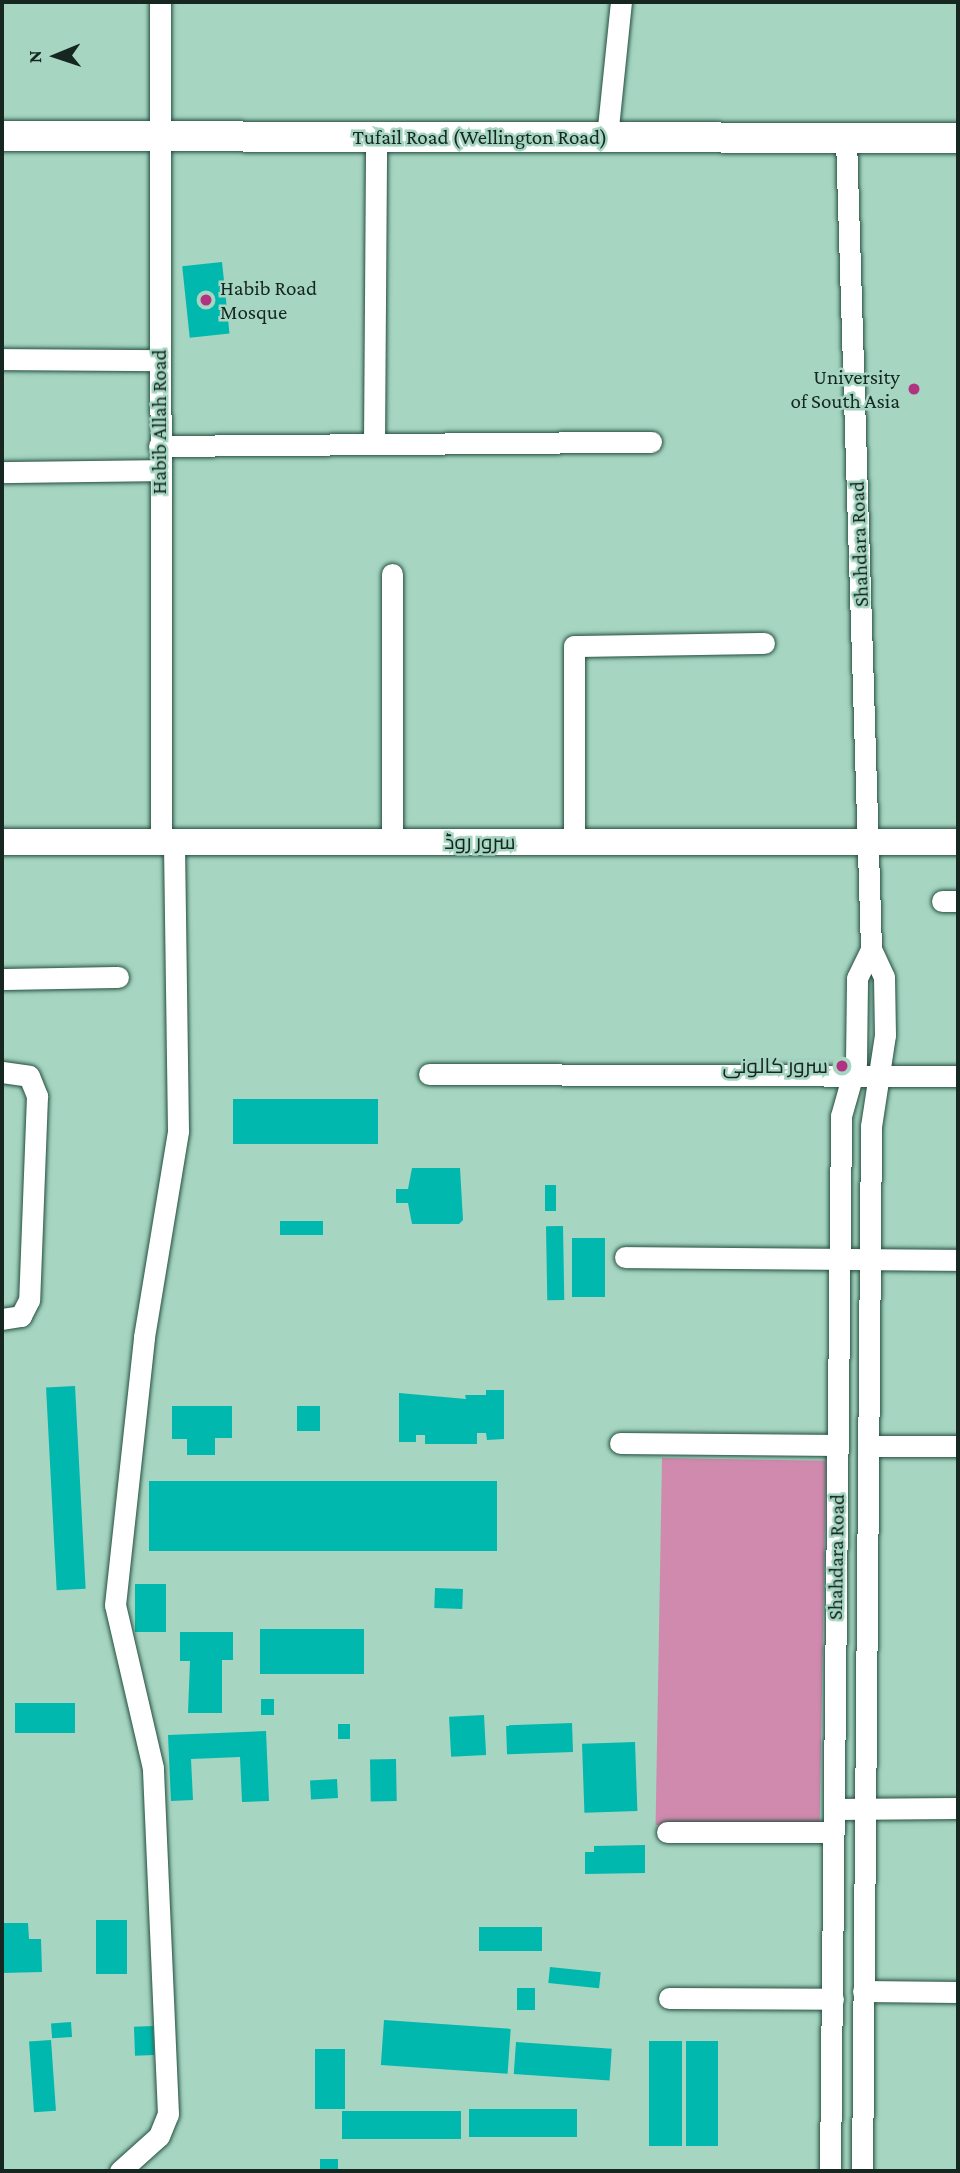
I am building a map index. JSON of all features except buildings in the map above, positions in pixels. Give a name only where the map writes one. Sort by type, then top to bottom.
[{"type":"main road","name":"Tufail Road (Wellington Road)","points":[[2,136],[958,138]]},
{"type":"street","name":"Habib Allah Road","points":[[120,2171],[159,2136],[169,2114],[153,1768],[115,1605],[150,1293],[178,1131],[159,470],[160,2]]},
{"type":"street","points":[[607,137],[621,2]]},
{"type":"street","points":[[374,444],[376,137]]},
{"type":"street","name":"Shahdara Road","points":[[845,138],[871,949],[884,977],[880,1074],[872,1110],[869,1260],[862,2171]]},
{"type":"street","points":[[2,359],[158,360]]},
{"type":"street","points":[[159,446],[651,442]]},
{"type":"street","points":[[2,472],[159,470]]},
{"type":"street","points":[[392,574],[392,842]]},
{"type":"street","points":[[574,843],[574,646],[764,643]]},
{"type":"street","name":"سرور روڈ","points":[[2,842],[958,842]]},
{"type":"street","name":"Shahdara Road","points":[[830,2171],[841,1116],[853,1074],[857,978],[871,949]]},
{"type":"street","points":[[2,979],[118,977]]},
{"type":"street","points":[[2,1072],[29,1076],[37,1096],[29,1300],[21,1316],[2,1319]]},
{"type":"street","points":[[429,1074],[958,1076]]},
{"type":"street","points":[[625,1257],[958,1261]]},
{"type":"street","points":[[620,1443],[838,1445]]},
{"type":"street","points":[[869,1446],[958,1446]]},
{"type":"street","points":[[834,1809],[958,1808]]},
{"type":"street","points":[[667,1832],[833,1832]]},
{"type":"street","points":[[863,1992],[958,1992]]},
{"type":"street","points":[[669,1998],[833,1999]]},
{"type":"shaded area","points":[[662,1458],[826,1461],[820,1828],[656,1825]]},
{"type":"place","name":"Habib Road Mosque","points":[[206,300]]},
{"type":"place","name":"University of South Asia","points":[[914,389]]},
{"type":"place","name":"سرور کالونی","points":[[842,1066]]}]
